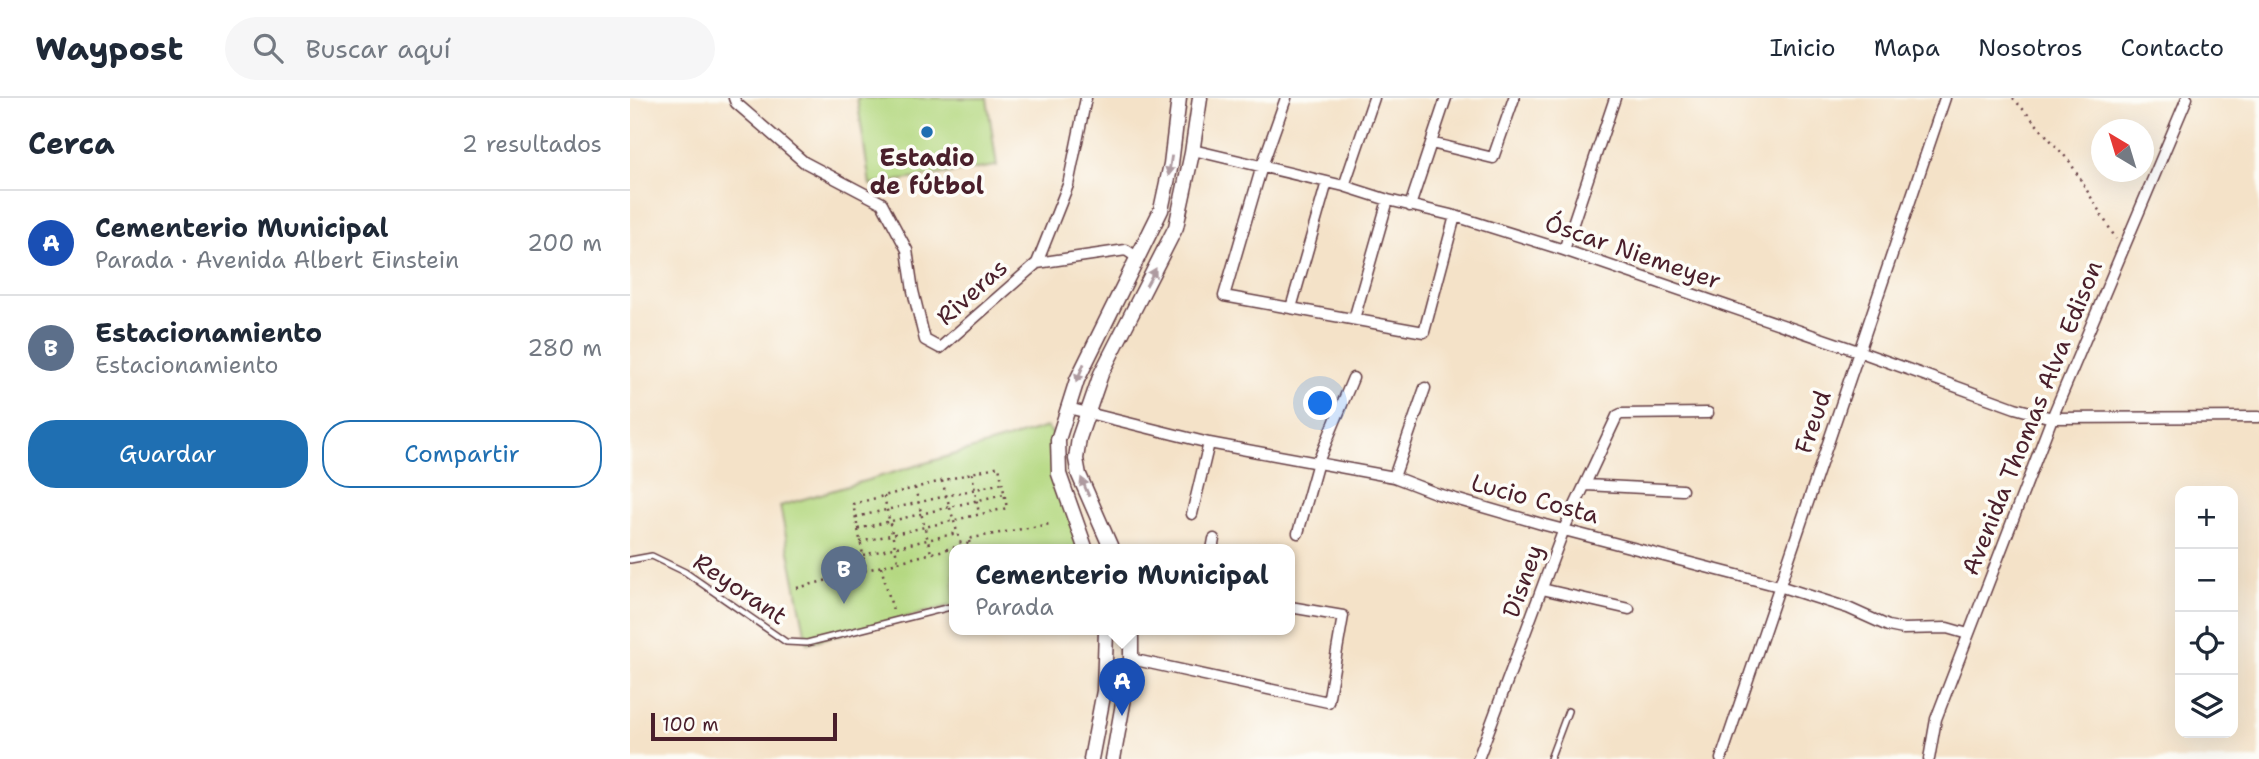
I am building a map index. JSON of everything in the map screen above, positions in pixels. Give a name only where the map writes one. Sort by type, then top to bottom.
[{"type":"street","name":"Riveras","points":[[734,98],[804,162],[882,203],[907,250],[913,291],[925,340],[940,348],[1037,262],[1068,185],[1086,98]]},
{"type":"street","points":[[1084,544],[1059,474],[1058,440],[1077,380],[1091,347],[1161,210],[1174,144],[1179,98]]},
{"type":"street","points":[[1109,544],[1079,475],[1076,459],[1086,414],[1101,374],[1176,227],[1193,150],[1199,98]]},
{"type":"street","points":[[1286,98],[1262,166],[1224,296],[1424,332],[1455,216]]},
{"type":"street","points":[[1343,186],[1374,98]]},
{"type":"street","points":[[1410,206],[1446,98]]},
{"type":"street","points":[[1431,143],[1493,158],[1514,98]]},
{"type":"street","points":[[1564,250],[1615,98]]},
{"type":"street","name":"Freud","points":[[1721,759],[1945,98]]},
{"type":"street","name":"Avenida Thomas Alva Edison","points":[[1929,759],[1936,719],[1968,634],[2053,418],[2187,98]]},
{"type":"street","name":"Óscar Niemeyer","points":[[1193,150],[1455,216],[1564,250],[2015,408],[2053,418],[2259,417]]},
{"type":"street","points":[[1290,308],[1327,182]]},
{"type":"street","points":[[1354,320],[1388,200]]},
{"type":"street","points":[[1037,262],[1126,250],[1138,258]]},
{"type":"street","points":[[1298,533],[1318,462],[1353,378]]},
{"type":"street","points":[[1394,477],[1425,388]]},
{"type":"street","name":"Lucio Costa","points":[[1068,408],[1209,443],[1394,477],[1438,494],[1779,586],[1848,608],[1888,626],[1903,629],[1947,628],[1968,634]]},
{"type":"street","name":"Disney","points":[[1478,759],[1564,529],[1615,420],[1621,414],[1708,413]]},
{"type":"street","points":[[1192,514],[1209,443]]},
{"type":"street","points":[[1586,485],[1682,490]]},
{"type":"street","points":[[1542,589],[1629,609]]},
{"type":"street","points":[[1131,659],[1328,702],[1343,616],[1295,608]]},
{"type":"street","points":[[1106,635],[1104,691],[1091,757],[1110,759],[1131,659],[1131,635]]},
{"type":"lane","name":"Reyorant","points":[[630,560],[652,556],[685,572],[786,642],[807,643],[949,607]]},
{"type":"lane","points":[[1550,759],[1568,711]]},
{"type":"path","points":[[2013,98],[2070,162],[2109,224],[2122,251]]},
{"type":"path","points":[[860,542],[1007,508],[999,466],[853,504],[860,542],[866,570]]},
{"type":"path","points":[[972,473],[979,514]]},
{"type":"path","points":[[942,481],[960,544]]},
{"type":"path","points":[[856,517],[1002,483]]},
{"type":"path","points":[[915,488],[931,554]]},
{"type":"path","points":[[858,529],[1005,494]]},
{"type":"path","points":[[884,496],[898,562]]},
{"type":"path","points":[[965,544],[972,538],[1050,524]]},
{"type":"path","points":[[863,555],[957,533]]},
{"type":"path","points":[[797,588],[949,549]]},
{"type":"path","points":[[881,567],[895,621]]},
{"type":"green space","name":"Estadio de fútbol","points":[[857,98],[987,98],[997,166],[870,185]]},
{"type":"green space","points":[[1047,427],[1058,440],[1057,458],[1084,544],[949,544],[949,606],[807,643],[780,506]]},
{"type":"place","name":"Estadio de fútbol","points":[[927,132]]},
{"type":"place","name":"Estacionamiento","points":[[844,604]]},
{"type":"place","name":"Cementerio Municipal","points":[[1122,716]]}]
